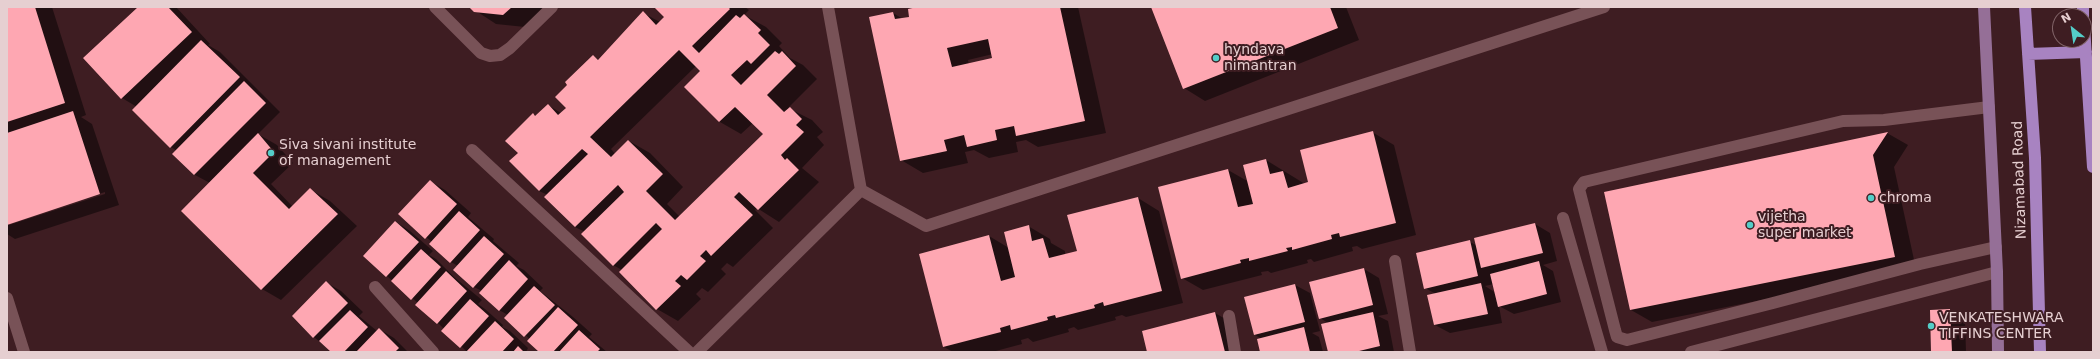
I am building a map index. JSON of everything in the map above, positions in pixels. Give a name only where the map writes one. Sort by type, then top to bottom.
[{"type":"highway","name":"Nizamabad Road","points":[[2025,7],[2035,158],[2040,352]]},
{"type":"highway","points":[[2086,48],[2093,167]]},
{"type":"highway","points":[[2028,54],[2086,52]]},
{"type":"main road","name":"Nizamabad Road","points":[[1984,7],[1996,247],[1998,352]]},
{"type":"street","points":[[435,7],[481,53],[490,56],[500,55],[510,48],[552,7]]},
{"type":"street","points":[[828,7],[861,190]]},
{"type":"street","points":[[861,190],[926,226],[1604,7]]},
{"type":"street","points":[[1989,107],[1884,120],[1843,121],[1584,182],[1579,189],[1617,337],[1627,340],[1920,264],[1996,247]]},
{"type":"street","points":[[472,150],[690,352]]},
{"type":"street","points":[[697,352],[861,190]]},
{"type":"street","points":[[1563,218],[1602,352]]},
{"type":"street","points":[[1395,261],[1410,352]]},
{"type":"street","points":[[1691,352],[1997,272]]},
{"type":"street","points":[[375,287],[433,352]]},
{"type":"street","points":[[7,298],[24,352]]},
{"type":"street","points":[[1229,316],[1235,352]]},
{"type":"building","points":[[7,7],[35,7],[65,103],[7,122]]},
{"type":"building","points":[[138,7],[168,7],[192,32],[121,99],[83,58]]},
{"type":"building","points":[[469,7],[512,7],[503,15],[474,12]]},
{"type":"building","points":[[654,7],[728,7],[730,9],[692,46],[699,53],[736,15],[740,18],[744,14],[761,30],[758,33],[770,45],[751,64],[747,60],[731,75],[741,85],[775,51],[779,54],[782,51],[796,66],[767,95],[784,112],[790,107],[802,119],[796,125],[804,132],[781,155],[785,160],[787,158],[799,170],[758,210],[739,192],[734,197],[753,215],[711,256],[706,250],[700,256],[706,261],[687,280],[681,275],[675,281],[681,286],[656,310],[619,272],[662,229],[656,223],[613,266],[581,234],[624,192],[618,185],[575,227],[544,197],[588,154],[582,149],[539,191],[509,161],[518,153],[505,141],[533,113],[535,116],[548,104],[558,115],[566,108],[555,97],[567,85],[565,82],[593,55],[598,60],[643,11],[656,25],[664,17]],"holes":[[[679,50],[700,71],[684,87],[719,122],[735,107],[763,134],[675,220],[646,191],[663,174],[628,140],[611,157],[590,137]]]},
{"type":"building","points":[[917,7],[1060,7],[1085,121],[1016,136],[1014,126],[995,130],[997,140],[967,147],[964,135],[944,140],[947,151],[900,161],[869,17],[893,12],[895,19],[909,17],[908,9]],"holes":[[[988,39],[992,58],[952,67],[947,48]]]},
{"type":"building","name":"hyndava nimantran","points":[[1151,7],[1330,7],[1338,28],[1183,89]]},
{"type":"building","points":[[201,40],[240,77],[170,148],[132,110]]},
{"type":"building","points":[[244,81],[266,103],[194,175],[172,154]]},
{"type":"building","points":[[73,111],[100,194],[7,225],[7,133]]},
{"type":"building","points":[[1373,131],[1396,223],[1340,237],[1339,233],[1331,235],[1332,239],[1292,250],[1292,247],[1286,248],[1288,251],[1249,261],[1249,258],[1240,260],[1241,263],[1181,279],[1158,187],[1228,169],[1238,207],[1253,204],[1243,165],[1266,159],[1270,174],[1283,171],[1288,188],[1308,182],[1300,150]]},
{"type":"building","name":"vijetha super market","points":[[1888,132],[1873,155],[1895,257],[1630,310],[1604,192]]},
{"type":"building","points":[[258,133],[274,152],[253,173],[289,209],[310,188],[338,214],[261,290],[181,211]]},
{"type":"building","points":[[430,180],[457,204],[425,239],[398,214]]},
{"type":"building","points":[[1138,197],[1162,291],[1104,306],[1103,302],[1094,305],[1095,308],[1056,318],[1055,315],[1047,317],[1048,320],[1011,330],[1010,325],[1000,328],[1001,332],[943,347],[919,254],[989,235],[1001,281],[1015,277],[1004,232],[1029,225],[1032,241],[1043,238],[1049,258],[1077,251],[1067,215]]},
{"type":"building","points":[[459,211],[480,230],[450,263],[429,244]]},
{"type":"building","points":[[395,221],[419,242],[386,277],[363,256]]},
{"type":"building","points":[[1535,223],[1543,253],[1481,268],[1474,238]]},
{"type":"building","points":[[484,236],[504,254],[473,288],[453,270]]},
{"type":"building","points":[[1470,240],[1478,276],[1424,289],[1416,253]]},
{"type":"building","points":[[421,249],[441,267],[411,300],[391,281]]},
{"type":"building","points":[[509,260],[528,279],[499,311],[479,293]]},
{"type":"building","points":[[1539,261],[1547,294],[1498,307],[1490,274]]},
{"type":"building","points":[[1364,268],[1373,305],[1319,319],[1309,282]]},
{"type":"building","points":[[446,271],[467,291],[437,324],[415,305]]},
{"type":"building","points":[[326,281],[348,303],[313,338],[292,316]]},
{"type":"building","points":[[1481,283],[1488,314],[1434,325],[1427,295]]},
{"type":"building","points":[[1295,284],[1305,322],[1254,335],[1244,297]]},
{"type":"building","points":[[534,286],[555,305],[524,337],[504,318]]},
{"type":"building","points":[[470,299],[489,316],[460,348],[441,331]]},
{"type":"building","points":[[558,307],[578,325],[553,352],[539,352],[527,341]]},
{"type":"building","points":[[1950,309],[1952,352],[1931,352],[1930,310]]},
{"type":"building","points":[[350,310],[368,327],[344,352],[331,352],[319,341]]},
{"type":"building","points":[[1215,312],[1225,352],[1147,352],[1142,331]]},
{"type":"building","points":[[1373,312],[1380,346],[1355,352],[1328,352],[1321,324]]},
{"type":"building","points":[[495,321],[514,339],[502,352],[466,352]]},
{"type":"building","points":[[1304,327],[1310,352],[1260,352],[1257,339]]},
{"type":"building","points":[[379,328],[399,348],[395,352],[356,352]]},
{"type":"building","points":[[579,330],[600,349],[597,352],[559,352]]},
{"type":"building","points":[[518,346],[524,352],[513,352]]},
{"type":"place","name":"hyndava nimantran","points":[[1216,58]]},
{"type":"place","name":"Siva sivani institute of management","points":[[271,153]]},
{"type":"place","name":"chroma","points":[[1871,198]]},
{"type":"place","name":"vijetha super market","points":[[1750,225]]},
{"type":"place","name":"VENKATESHWARA TIFFINS CENTER","points":[[1931,326]]}]
